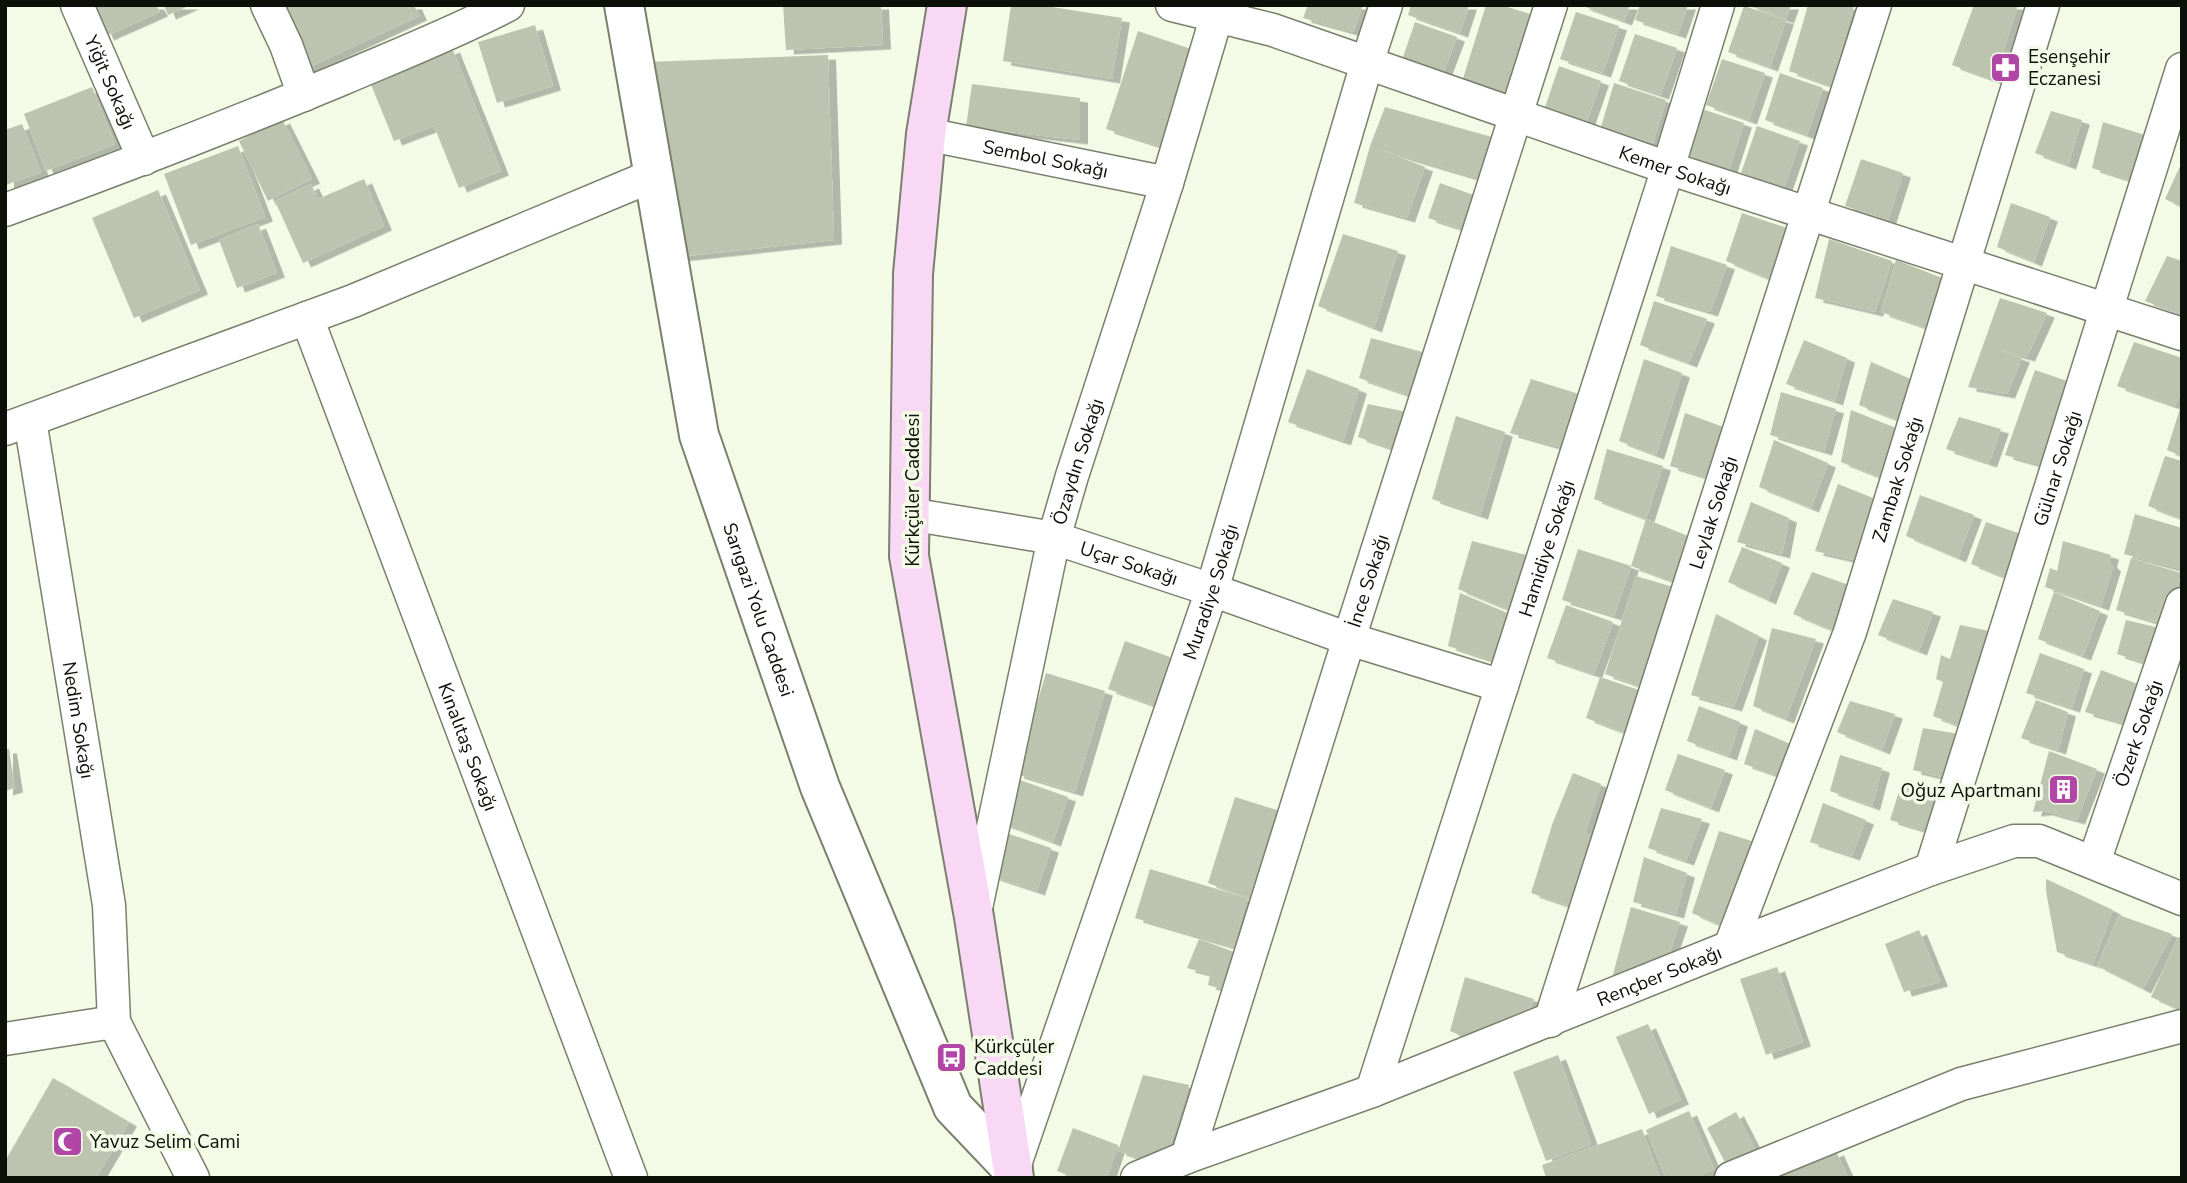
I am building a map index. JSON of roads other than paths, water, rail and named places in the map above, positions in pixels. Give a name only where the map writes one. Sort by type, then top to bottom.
[{"type":"main road","name":"Kürkçüler Caddesi","points":[[947,5],[926,134],[913,274],[909,556],[974,917],[1014,1174]]},
{"type":"street","name":"Yiğit Sokağı","points":[[77,5],[144,159]]},
{"type":"street","points":[[267,5],[286,45],[304,95]]},
{"type":"street","points":[[5,211],[304,95],[463,16],[508,5]]},
{"type":"street","name":"Sarıgazi Yolu Caddesi","points":[[624,5],[699,435],[820,787],[953,1107],[1014,1174]]},
{"type":"street","name":"Kemer Sokağı","points":[[1172,5],[1216,15],[1277,18],[1367,63],[1668,168],[2182,334]]},
{"type":"street","name":"Muradiye Sokağı","points":[[1014,1174],[1212,590],[1386,5]]},
{"type":"street","name":"İnce Sokağı","points":[[1187,1157],[1551,5]]},
{"type":"street","name":"Hamidiye Sokağı","points":[[1372,1091],[1718,5]]},
{"type":"street","name":"Leylak Sokağı","points":[[1550,1021],[1875,5]]},
{"type":"street","name":"Zambak Sokağı","points":[[1730,947],[1850,632],[2043,5]]},
{"type":"street","name":"Özaydın Sokağı","points":[[974,917],[1054,538],[1167,183],[1216,15]]},
{"type":"street","name":"Gülnar Sokağı","points":[[1931,869],[2182,69]]},
{"type":"street","name":"Sembol Sokağı","points":[[926,134],[1167,183]]},
{"type":"street","points":[[18,424],[353,301],[654,175]]},
{"type":"street","name":"Kınalıtaş Sokağı","points":[[307,317],[631,1178]]},
{"type":"street","name":"Nedim Sokağı","points":[[18,424],[109,905],[114,1022]]},
{"type":"street","name":"Uçar Sokağı","points":[[909,514],[1054,538],[1349,639],[1502,686]]},
{"type":"street","points":[[2178,617],[2182,671]]},
{"type":"street","name":"Özerk Sokağı","points":[[2094,862],[2178,617]]},
{"type":"street","name":"Rençber Sokağı","points":[[1137,1178],[1187,1157],[1372,1091],[1931,869],[2014,841],[2039,841],[2182,900]]},
{"type":"street","points":[[5,1039],[114,1022],[193,1178]]},
{"type":"street","points":[[1731,1178],[1961,1084],[2182,1026]]},
{"type":"place","name":"Esenşehir Eczanesi","points":[[2005,67]]},
{"type":"place","name":"Oğuz Apartmanı","points":[[2064,790]]},
{"type":"place","name":"Kürkçüler Caddesi","points":[[951,1057]]},
{"type":"place","name":"Yavuz Selim Cami","points":[[67,1141]]}]
